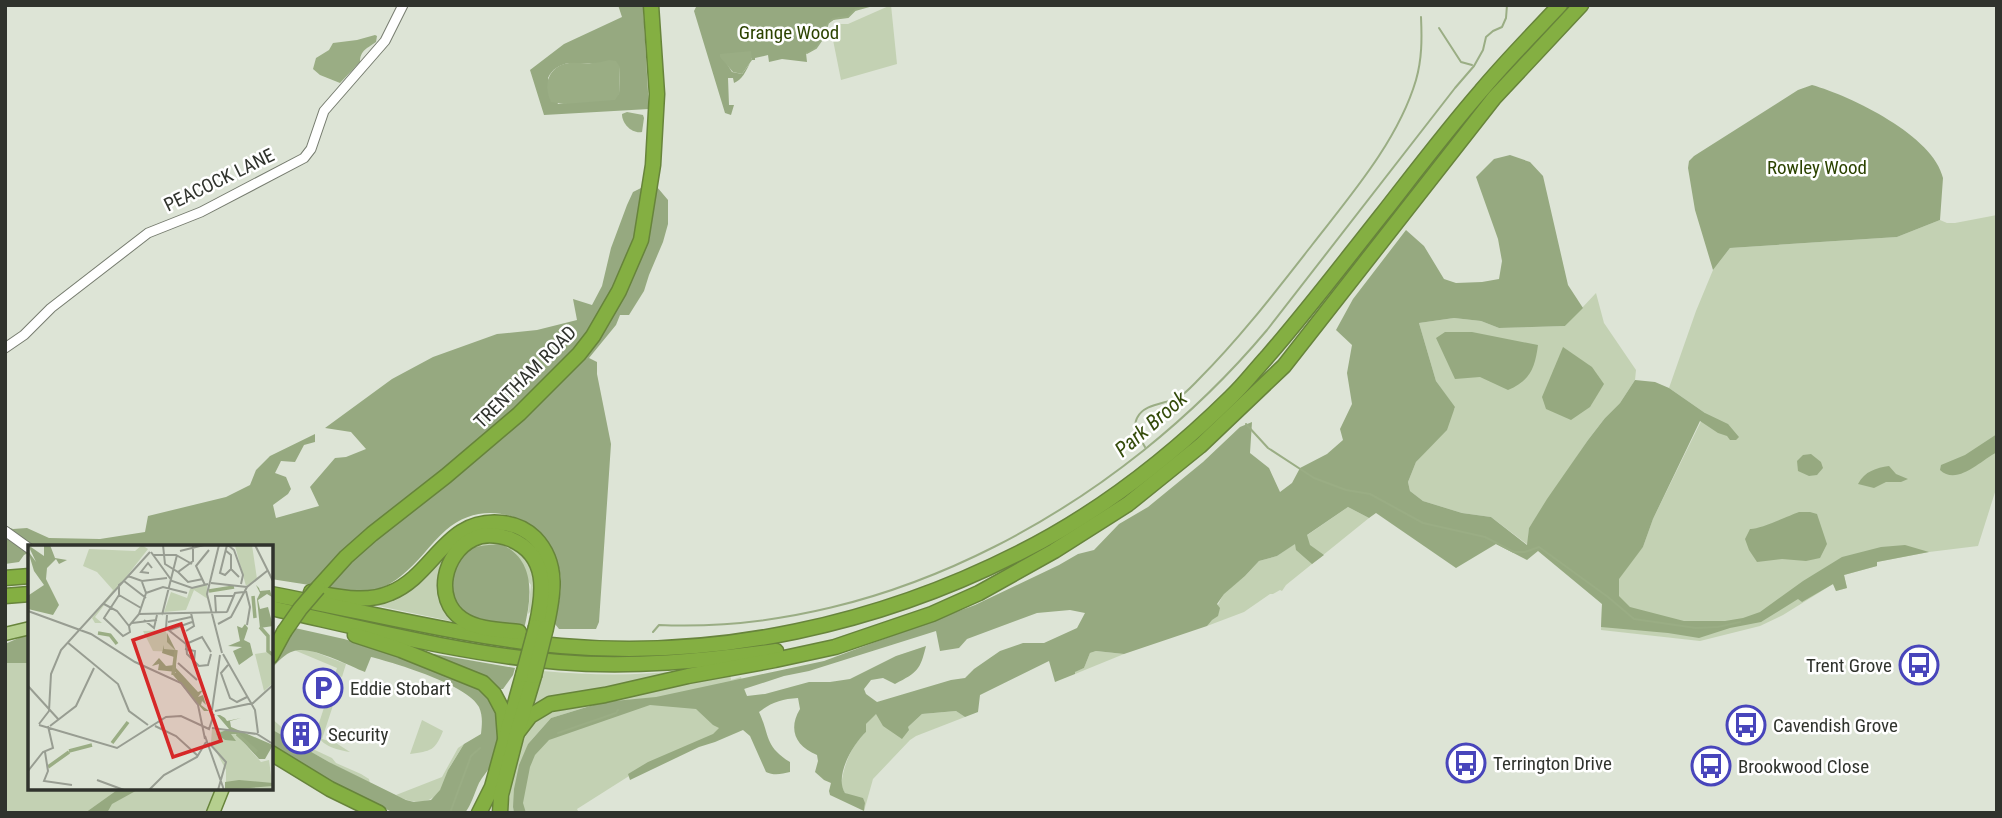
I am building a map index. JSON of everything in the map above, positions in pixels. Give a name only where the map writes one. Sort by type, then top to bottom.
[{"type":"highway","name":"TRENTHAM ROAD","points":[[273,652],[300,609],[355,550],[528,405],[579,354],[593,336],[619,291],[641,240],[653,165],[657,94],[651,5]]},
{"type":"highway","points":[[273,594],[495,639],[614,649],[674,647],[778,635],[827,626],[899,604],[964,579],[1021,552],[1096,508],[1183,441],[1233,396],[1301,318],[1482,90],[1560,5]]},
{"type":"highway","points":[[511,735],[530,716],[550,704],[775,660],[864,638],[955,605],[1087,531],[1128,504],[1225,423],[1284,366],[1494,98],[1581,5]]},
{"type":"highway","points":[[273,586],[348,598],[374,598],[412,581],[454,535],[467,527],[481,523],[508,523],[534,536],[550,561],[554,589],[511,735],[492,787],[479,813]]},
{"type":"highway","points":[[541,628],[542,585],[538,567],[529,552],[514,541],[495,536],[480,536],[464,544],[452,560],[444,582],[447,599],[459,618],[467,623],[488,628],[596,640],[672,640],[784,627],[899,604]]},
{"type":"highway","points":[[273,608],[494,654],[559,662],[680,662],[784,650],[891,623],[1028,565]]},
{"type":"highway","points":[[5,578],[28,576]]},
{"type":"highway","points":[[5,596],[28,594]]},
{"type":"highway","points":[[273,616],[368,639],[478,680],[487,686],[500,702],[511,735],[500,813]]},
{"type":"highway","points":[[273,753],[330,789],[379,813]]},
{"type":"main road","points":[[5,634],[28,628]]},
{"type":"main road","points":[[214,813],[222,790]]},
{"type":"street","name":"PEACOCK LANE","points":[[5,348],[24,335],[51,308],[148,233],[201,212],[304,158],[311,149],[324,111],[385,41],[403,5]]},
{"type":"street","points":[[5,531],[28,548]]},
{"type":"shaded area","points":[[891,5],[897,64],[841,80],[831,30],[838,24],[848,24]]},
{"type":"shaded area","points":[[375,35],[376,42],[363,52],[360,62],[340,83],[320,75],[313,69],[316,58],[329,50],[333,43]]},
{"type":"shaded area","points":[[751,51],[752,60],[742,74],[733,72],[720,57],[720,54]]},
{"type":"shaded area","points":[[616,61],[620,67],[619,94],[615,100],[564,104],[551,102],[547,89],[549,77],[556,68],[569,63]]},
{"type":"shaded area","points":[[627,112],[643,115],[642,132],[631,130],[626,125],[622,114]]},
{"type":"shaded area","points":[[1997,215],[1997,486],[1978,546],[1877,562],[1877,566],[1844,575],[1847,588],[1836,591],[1833,584],[1760,626],[1700,641],[1601,630],[1602,604],[1598,599],[1643,547],[1653,519],[1705,413],[1669,388],[1713,270],[1730,248],[1897,237],[1940,220],[1955,223]]},
{"type":"shaded area","points":[[1596,293],[1604,323],[1636,370],[1635,380],[1620,403],[1588,440],[1529,528],[1528,545],[1491,517],[1462,513],[1423,501],[1410,491],[1408,482],[1416,462],[1455,408],[1436,381],[1419,323],[1454,318],[1481,321],[1499,328],[1565,326]]},
{"type":"shaded area","points":[[1348,507],[1369,518],[1282,591],[1270,594],[1244,612],[1207,626],[1224,593],[1259,561],[1277,556]]},
{"type":"shaded area","points":[[498,525],[529,539],[543,569],[500,531],[446,558],[443,564],[440,576],[441,596],[445,610],[455,622],[369,604],[451,543]]},
{"type":"shaded area","points":[[489,540],[511,545],[519,550],[530,565],[534,592],[532,610],[528,614],[531,585],[501,544],[466,549]]},
{"type":"shaded area","points":[[307,649],[346,664],[342,677],[339,676],[337,683],[340,684],[322,739],[336,743],[350,752],[326,744],[315,731],[313,725],[318,726],[337,668],[294,650]]},
{"type":"shaded area","points":[[1096,651],[1124,654],[1075,674],[1074,672],[1084,668],[1090,653]]},
{"type":"shaded area","points":[[5,663],[28,663],[28,790],[214,790],[206,813],[5,813]]},
{"type":"shaded area","points":[[543,671],[644,674],[678,671],[527,713]]},
{"type":"shaded area","points":[[730,673],[731,680],[741,677],[754,721],[648,764],[577,809],[579,813],[521,813],[518,789],[535,745],[652,698],[603,702],[551,718],[528,744],[513,807],[514,813],[508,813],[512,782],[522,745],[532,726],[546,713]]},
{"type":"shaded area","points":[[956,711],[965,717],[910,740],[873,779],[864,811],[865,803],[845,793],[841,787],[846,764],[852,750],[866,732],[866,724],[876,713],[908,727],[922,714]]},
{"type":"shaded area","points":[[273,720],[300,743],[361,774],[369,779],[370,783],[329,762],[273,730]]},
{"type":"shaded area","points":[[422,720],[443,731],[431,749],[410,754]]},
{"type":"shaded area","points":[[464,744],[437,795],[426,801],[414,802],[396,795],[442,777],[458,748]]},
{"type":"green space","points":[[618,5],[643,5],[649,109],[544,115],[530,70],[564,44],[622,17]],"holes":[[[569,63],[592,63],[620,68],[619,94],[558,104],[548,78],[552,72]]]},
{"type":"green space","name":"Grange Wood","points":[[697,5],[873,5],[828,23],[818,45],[806,53],[807,62],[782,59],[769,62],[768,55],[727,64],[732,72],[742,74],[750,63],[737,82],[734,83],[733,78],[728,78],[729,105],[734,105],[731,115],[725,113],[694,11]]},
{"type":"green space","name":"Rowley Wood","points":[[1812,85],[1868,108],[1908,133],[1924,147],[1936,162],[1943,178],[1940,220],[1897,237],[1730,248],[1713,270],[1695,210],[1689,161],[1798,90]]},
{"type":"green space","points":[[1510,155],[1530,162],[1543,176],[1568,285],[1583,308],[1565,326],[1499,328],[1481,321],[1454,318],[1419,323],[1436,381],[1455,407],[1447,430],[1416,462],[1408,482],[1410,491],[1423,501],[1462,513],[1491,517],[1527,545],[1529,528],[1605,418],[1620,403],[1635,380],[1655,382],[1728,424],[1739,437],[1730,440],[1700,421],[1653,519],[1643,547],[1619,579],[1619,596],[1630,607],[1684,621],[1743,618],[1760,612],[1842,557],[1881,547],[1905,545],[1929,552],[1877,562],[1877,566],[1844,575],[1847,588],[1836,591],[1833,584],[1802,602],[1798,599],[1761,622],[1699,638],[1601,627],[1602,604],[1538,551],[1527,560],[1496,544],[1456,568],[1376,513],[1369,518],[1348,507],[1307,535],[1310,545],[1324,555],[1312,564],[1296,550],[1295,544],[1277,556],[1259,561],[1224,594],[1217,604],[1220,608],[1218,616],[1207,626],[1124,654],[1096,651],[1090,653],[1084,668],[1055,682],[1049,661],[980,695],[978,712],[965,717],[956,711],[922,714],[908,727],[909,730],[902,739],[883,726],[876,714],[866,724],[866,732],[851,752],[843,769],[842,786],[845,793],[863,798],[864,811],[830,795],[831,783],[815,772],[817,755],[803,747],[794,730],[800,709],[798,698],[777,702],[759,712],[772,745],[790,762],[790,772],[766,772],[750,736],[743,730],[699,747],[630,780],[628,774],[648,762],[713,734],[719,728],[696,709],[650,705],[549,740],[535,755],[530,767],[523,803],[526,813],[514,813],[514,789],[519,765],[528,744],[551,718],[603,702],[656,697],[824,661],[975,605],[1078,554],[1094,550],[1119,524],[1148,507],[1203,462],[1240,427],[1252,422],[1250,453],[1269,468],[1280,492],[1292,483],[1300,468],[1327,454],[1343,440],[1340,429],[1352,404],[1347,373],[1352,345],[1336,330],[1353,299],[1406,230],[1424,246],[1444,279],[1456,283],[1499,279],[1502,261],[1498,239],[1476,177],[1494,159]],"holes":[[[1070,610],[1085,613],[1077,628],[1044,643],[1023,643],[1000,651],[965,678],[877,702],[866,694],[864,689],[871,680],[883,678],[895,684],[909,676],[920,665],[926,646],[896,656],[850,679],[809,682],[747,696],[744,689],[936,631],[940,651],[959,648],[967,639],[1037,613]]]},
{"type":"green space","points":[[645,186],[657,187],[668,200],[668,224],[644,291],[629,315],[620,315],[616,325],[589,358],[597,362],[611,444],[599,622],[596,629],[559,629],[555,624],[561,581],[552,550],[531,526],[521,520],[499,514],[477,514],[456,523],[440,535],[396,580],[361,593],[273,579],[273,545],[28,545],[28,553],[19,562],[5,564],[5,526],[13,529],[27,528],[49,538],[100,539],[145,532],[148,516],[226,497],[250,485],[256,470],[270,456],[315,434],[315,442],[304,445],[295,462],[281,461],[275,473],[286,477],[291,489],[273,505],[276,518],[319,506],[310,487],[335,458],[346,457],[366,449],[351,432],[325,428],[392,379],[433,357],[497,334],[537,330],[577,320],[573,299],[592,305],[602,286],[611,248],[633,192]]},
{"type":"green space","points":[[1445,332],[1472,332],[1538,345],[1533,367],[1522,382],[1508,390],[1480,377],[1455,379],[1436,338]]},
{"type":"green space","points":[[1563,347],[1592,367],[1604,384],[1590,407],[1571,420],[1546,409],[1542,397]]},
{"type":"green space","points":[[1997,434],[1997,452],[1976,466],[1954,475],[1940,470],[1941,465],[1965,455]]},
{"type":"green space","points":[[1811,454],[1821,462],[1823,468],[1817,475],[1809,476],[1798,471],[1797,461],[1803,455]]},
{"type":"green space","points":[[1889,466],[1896,474],[1908,479],[1886,482],[1874,488],[1858,484],[1871,471]]},
{"type":"green space","points":[[1799,512],[1817,514],[1827,544],[1820,558],[1806,561],[1782,559],[1757,562],[1745,539],[1750,529]]},
{"type":"green space","points":[[501,544],[512,551],[526,569],[529,604],[524,629],[469,618],[458,610],[451,593],[452,573],[461,556],[476,547]]},
{"type":"green space","points":[[295,628],[378,649],[476,686],[485,693],[496,711],[498,744],[491,765],[465,813],[394,813],[333,783],[273,746],[273,730],[329,762],[406,800],[431,800],[440,790],[448,770],[464,744],[481,734],[481,714],[472,699],[430,676],[371,657],[365,672],[329,657],[301,650],[287,654],[273,667],[275,656]]},
{"type":"green space","points":[[28,634],[28,663],[5,663],[5,644]]},
{"type":"green space","points":[[434,654],[515,668],[503,689],[497,689],[433,659]]},
{"type":"green space","points":[[117,790],[137,790],[112,804],[107,813],[85,813]]},
{"type":"waterway","points":[[807,53],[816,48],[828,23],[833,19],[848,17],[855,10],[873,5]]},
{"type":"waterway","name":"Park Brook","points":[[653,632],[659,625],[745,622],[831,608],[914,582],[995,546],[1071,502],[1143,451],[1208,393],[1267,330],[1474,66],[1483,50],[1486,37],[1502,27],[1507,5]]},
{"type":"waterway","points":[[1145,447],[1135,425],[1140,413],[1182,395],[1214,363],[1285,280],[1372,167],[1398,125],[1416,80],[1421,49],[1421,17]]},
{"type":"waterway","points":[[1439,28],[1461,62],[1472,65]]},
{"type":"waterway","points":[[1246,424],[1268,448],[1314,478],[1346,490],[1370,494],[1423,523],[1485,537],[1514,552],[1525,552],[1539,547],[1634,619],[1696,628],[1740,622]]},
{"type":"waterway","name":"Park Brook","points":[[558,733],[618,710]]},
{"type":"waterway","name":"Park Brook","points":[[450,813],[471,756],[480,748]]},
{"type":"place","name":"Trent Grove","points":[[1919,665]]},
{"type":"place","name":"Eddie Stobart","points":[[323,688]]},
{"type":"place","name":"Cavendish Grove","points":[[1746,725]]},
{"type":"place","name":"Security","points":[[301,734]]},
{"type":"place","name":"Terrington Drive","points":[[1466,763]]},
{"type":"place","name":"Brookwood Close","points":[[1711,766]]}]
